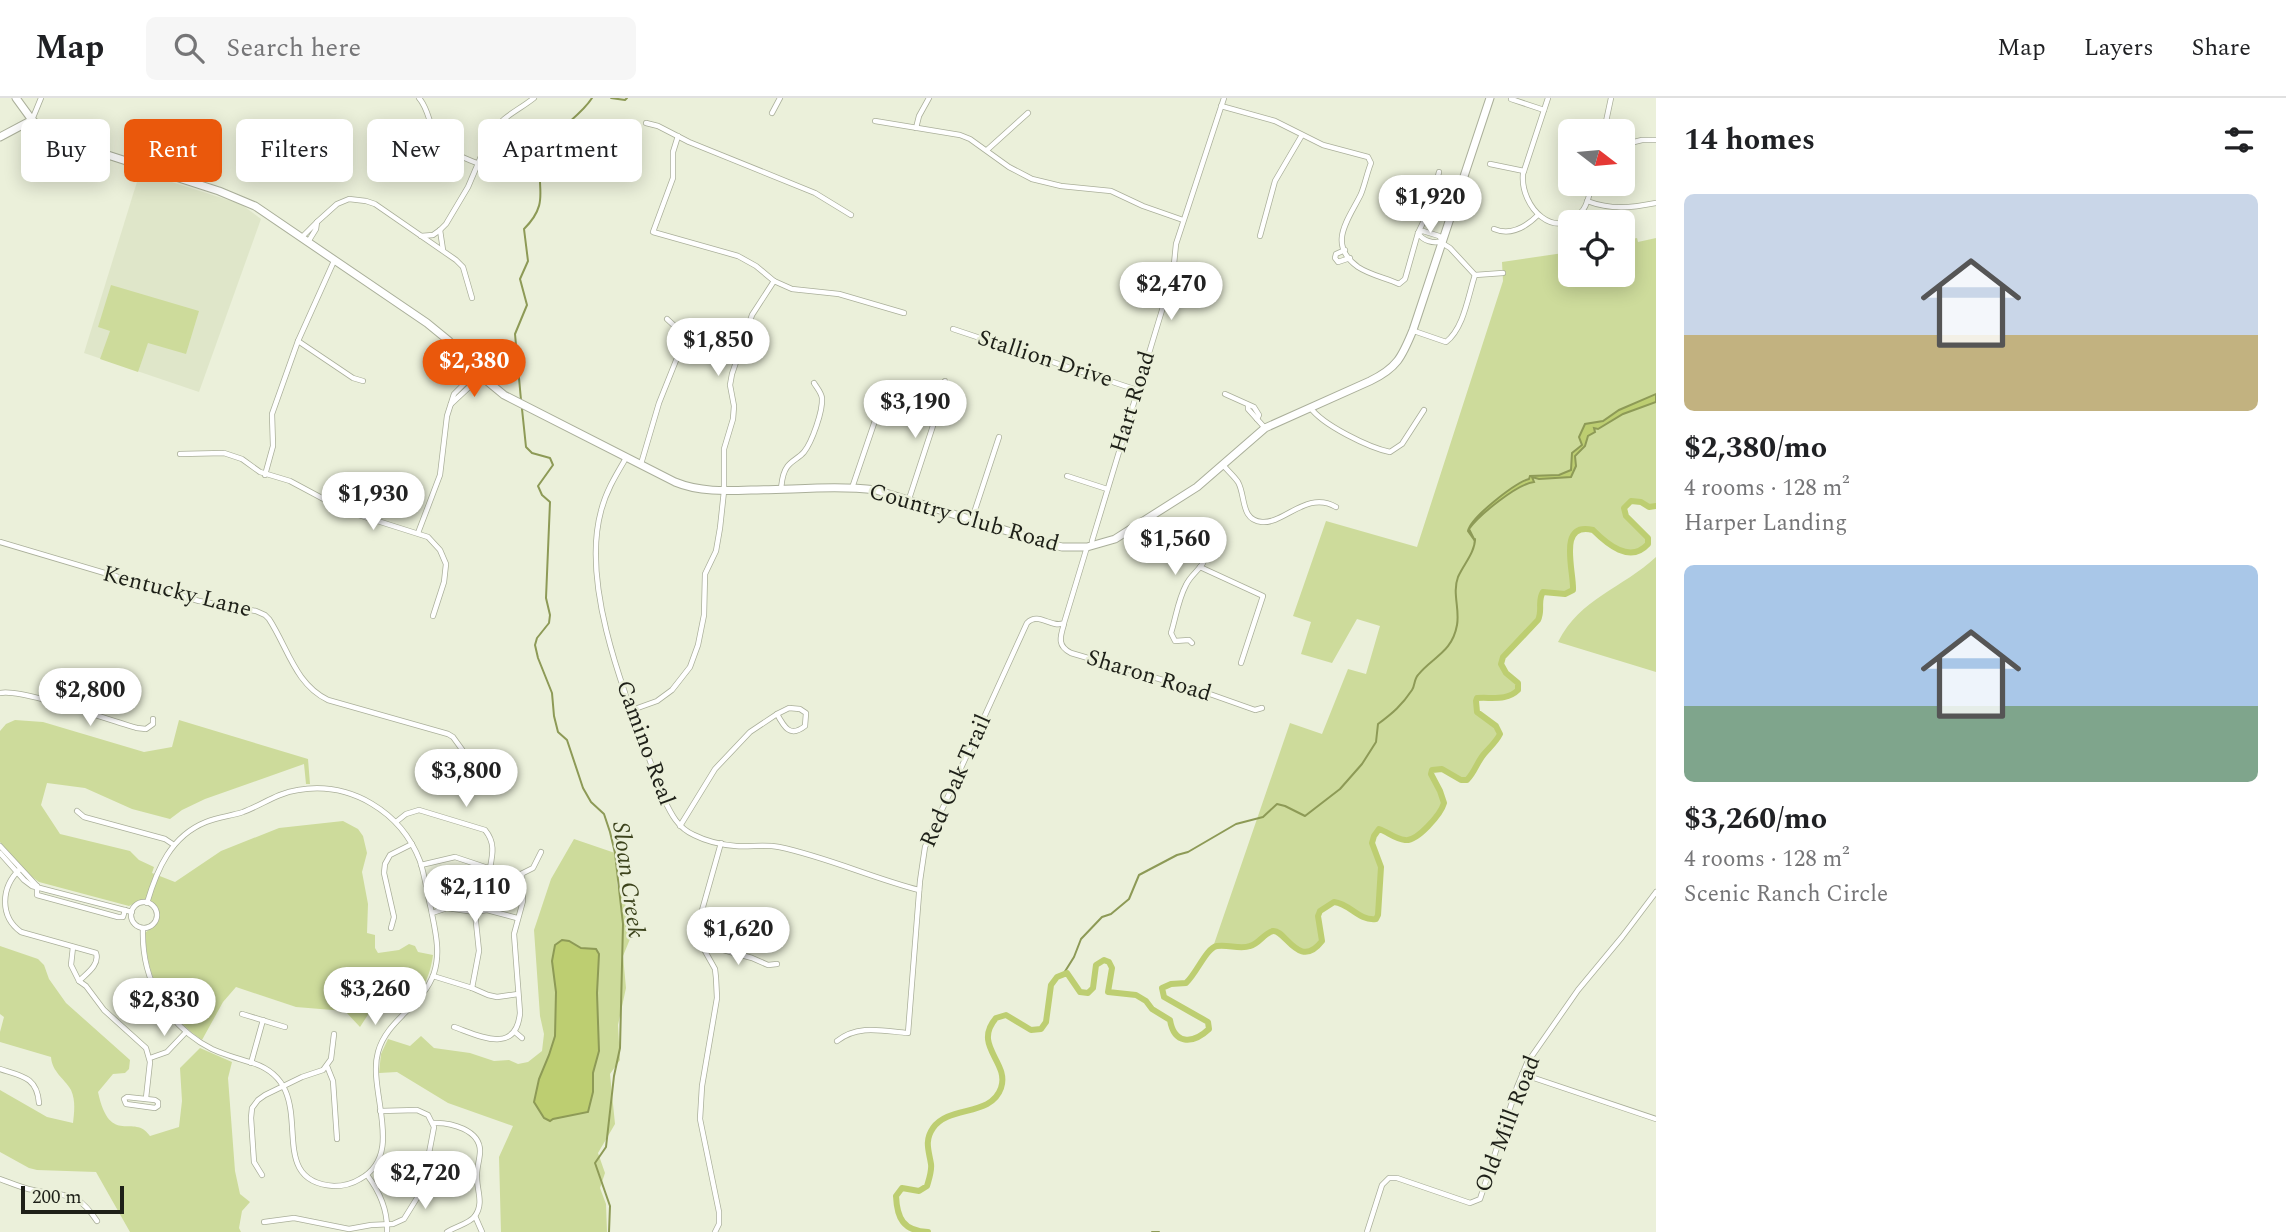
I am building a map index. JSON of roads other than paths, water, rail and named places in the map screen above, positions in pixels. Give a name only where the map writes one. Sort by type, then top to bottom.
[{"type":"main road","name":"Country Club Road","points":[[16,98],[31,119]]},
{"type":"main road","name":"Country Club Road","points":[[110,155],[237,197],[255,206],[427,323],[449,341],[493,387],[513,400],[683,485],[695,489],[724,491],[876,489],[1046,543],[1074,548],[1090,547],[1115,539],[1146,521],[1196,486],[1265,428],[1385,373],[1401,358],[1413,330],[1490,98]]},
{"type":"main road","points":[[0,137],[21,126]]},
{"type":"street","points":[[32,119],[41,98]]},
{"type":"street","points":[[419,98],[424,103],[435,135],[442,144],[478,163],[468,187],[440,230],[433,235],[420,236]]},
{"type":"street","points":[[504,119],[534,98]]},
{"type":"street","points":[[772,113],[780,98]]},
{"type":"street","points":[[916,128],[929,98]]},
{"type":"street","name":"Hart Road","points":[[1090,547],[1173,274],[1176,244],[1183,220],[1224,98]]},
{"type":"street","points":[[1548,98],[1524,171],[1525,194],[1538,215],[1550,221],[1568,221],[1578,215],[1588,196]]},
{"type":"street","points":[[1607,119],[1611,98]]},
{"type":"street","points":[[1511,99],[1544,110]]},
{"type":"street","points":[[1221,106],[1275,121],[1323,145],[1370,160],[1364,186],[1343,224],[1345,250],[1362,269],[1402,284],[1418,233],[1430,208],[1439,172]]},
{"type":"street","points":[[987,150],[1028,113]]},
{"type":"street","points":[[875,121],[960,135],[1032,179],[1061,186],[1111,191],[1183,220]]},
{"type":"street","points":[[646,123],[815,193],[851,215]]},
{"type":"street","points":[[1260,236],[1275,181],[1302,135]]},
{"type":"street","points":[[678,136],[673,152],[673,178],[653,232],[738,256],[774,281],[792,289],[839,294],[904,313]]},
{"type":"street","points":[[1635,142],[1656,141]]},
{"type":"street","points":[[1490,164],[1524,171]]},
{"type":"street","points":[[305,240],[317,222],[337,204],[358,199],[375,204],[463,267],[472,298]]},
{"type":"street","points":[[1587,201],[1607,208],[1622,209],[1656,203]]},
{"type":"street","points":[[1494,229],[1518,229],[1538,215]]},
{"type":"street","points":[[440,230],[443,252]]},
{"type":"street","points":[[1418,233],[1423,231],[1439,236],[1475,275],[1503,274]]},
{"type":"street","points":[[1345,250],[1336,254],[1335,258],[1338,262],[1350,258]]},
{"type":"street","points":[[265,475],[273,446],[272,414],[298,341],[335,260]]},
{"type":"street","points":[[1413,330],[1446,342],[1453,336],[1475,275]]},
{"type":"street","points":[[632,710],[665,696],[680,682],[694,658],[704,615],[705,574],[718,545],[724,491],[724,449],[733,419],[734,405],[730,385],[732,374],[752,315],[774,281]]},
{"type":"street","points":[[641,465],[655,415],[680,345],[680,331],[667,319]]},
{"type":"street","name":"Stallion Drive","points":[[953,329],[1137,390]]},
{"type":"street","points":[[298,341],[353,378],[363,381]]},
{"type":"street","points":[[418,533],[439,475],[454,394],[462,384],[479,373]]},
{"type":"street","points":[[909,499],[946,386],[945,381]]},
{"type":"street","points":[[781,490],[788,464],[802,454],[813,434],[822,401],[814,383]]},
{"type":"street","points":[[1225,394],[1254,407],[1259,415],[1257,419],[1265,428]]},
{"type":"street","points":[[852,488],[881,404]]},
{"type":"street","points":[[1310,407],[1316,416],[1328,424],[1388,452],[1400,446],[1424,410]]},
{"type":"street","points":[[972,519],[999,437]]},
{"type":"street","points":[[180,454],[224,453],[242,459],[265,475],[290,481],[346,511],[428,537],[440,550],[446,564],[444,582],[433,616]]},
{"type":"street","name":"Camino Real","points":[[626,458],[610,485],[601,512],[597,565],[601,608],[608,640],[672,817],[693,835],[733,846],[775,846],[808,854],[919,890]]},
{"type":"street","points":[[1222,465],[1238,482],[1248,514],[1259,522],[1268,522],[1312,503],[1327,503],[1336,507]]},
{"type":"street","points":[[1067,476],[1107,489]]},
{"type":"street","points":[[1146,521],[1155,531],[1173,529],[1199,540],[1206,552],[1205,561],[1184,587],[1171,634],[1175,641],[1189,640],[1192,643]]},
{"type":"street","name":"Kentucky Lane","points":[[0,542],[199,601],[265,615],[297,672],[316,694],[328,700],[448,734],[466,755]]},
{"type":"street","points":[[1065,620],[1090,547]]},
{"type":"street","points":[[1199,568],[1263,596],[1241,663]]},
{"type":"street","name":"Red Oak Trail","points":[[837,1041],[849,1033],[861,1030],[908,1033],[925,847],[1027,623],[1036,618],[1059,626],[1065,620]]},
{"type":"street","name":"Sharon Road","points":[[1065,620],[1060,643],[1071,653],[1255,710],[1262,708]]},
{"type":"street","points":[[0,693],[30,696],[136,729],[146,729],[153,724],[153,719]]},
{"type":"street","points":[[680,826],[715,769],[750,732],[777,714],[789,708],[800,709],[807,716],[805,726],[799,731],[790,732],[777,714]]},
{"type":"street","points":[[143,928],[146,964],[153,987],[166,1010],[186,1032],[214,1050],[272,1072],[284,1086],[290,1102],[293,1153],[301,1170],[317,1182],[331,1185],[351,1183],[367,1175],[377,1162],[383,1146],[375,1072],[380,1044],[391,1026],[419,1000],[433,976],[438,950],[421,865],[412,844],[396,822],[379,808],[351,794],[326,788],[300,789],[274,797],[243,812],[203,823],[174,845],[160,867],[147,903]]},
{"type":"street","points":[[396,822],[406,814],[419,810],[485,830],[491,837],[493,846],[490,868]]},
{"type":"street","points":[[76,811],[84,817],[165,839],[174,845]]},
{"type":"street","points":[[715,1232],[719,1224],[719,1212],[700,1119],[702,1086],[717,990],[715,969],[701,944],[698,925],[721,843]]},
{"type":"street","points":[[391,928],[394,917],[384,873],[385,864],[390,855],[412,844]]},
{"type":"street","points":[[0,846],[19,871]]},
{"type":"street","points":[[421,865],[455,858],[516,877],[533,868],[541,852]]},
{"type":"street","points":[[0,853],[37,886],[132,912]]},
{"type":"street","points":[[19,871],[8,882],[2,899],[3,911],[9,923],[21,932],[93,952],[97,958],[96,964],[79,981]]},
{"type":"street","points":[[454,1027],[496,1041],[515,1032],[519,1024],[514,934],[523,901],[522,874]]},
{"type":"street","points":[[37,886],[36,894],[39,896],[118,917],[123,917],[125,910]]},
{"type":"street","name":"Old Mill Road","points":[[1367,1232],[1382,1185],[1387,1179],[1467,1202],[1475,1203],[1478,1200],[1529,1059],[1578,990],[1656,892]]},
{"type":"street","points":[[147,903],[154,907],[156,919],[151,926],[143,928],[134,922],[132,912],[136,905],[147,903]]},
{"type":"street","points":[[432,913],[447,908],[475,912],[495,911],[517,918]]},
{"type":"street","points":[[472,988],[479,951],[475,912]]},
{"type":"street","points":[[701,944],[768,965],[777,964]]},
{"type":"street","points":[[72,947],[71,965],[79,981],[104,1010],[144,1045],[150,1058],[146,1098]]},
{"type":"street","points":[[433,976],[488,995],[518,995]]},
{"type":"street","points":[[242,1014],[285,1027]]},
{"type":"street","points":[[251,1063],[263,1020]]},
{"type":"street","points":[[150,1058],[167,1052],[186,1032]]},
{"type":"street","points":[[515,1032],[522,1038]]},
{"type":"street","points":[[262,1175],[253,1157],[252,1108],[261,1097],[327,1066],[332,1055],[334,1034]]},
{"type":"street","points":[[327,1066],[333,1081],[337,1139]]},
{"type":"street","points":[[0,1069],[32,1082],[37,1090],[38,1103]]},
{"type":"street","points":[[1522,1074],[1656,1119]]},
{"type":"street","points":[[127,1097],[146,1098],[156,1100],[157,1107],[128,1105],[124,1099],[127,1097]]},
{"type":"street","points":[[264,1222],[289,1218],[348,1229],[387,1225],[404,1219],[420,1194],[434,1136],[433,1123],[428,1115],[417,1110],[380,1111]]},
{"type":"street","points":[[433,1123],[466,1130],[481,1141],[477,1179],[480,1202],[475,1216],[447,1232]]},
{"type":"street","points":[[367,1175],[380,1194],[387,1232]]},
{"type":"street","points":[[0,1179],[34,1191],[65,1194],[80,1201],[97,1221]]},
{"type":"street","points":[[475,1216],[482,1232]]},
{"type":"waterway","name":"Sloan Creek","points":[[521,400],[515,334],[527,305],[520,279],[528,261],[524,229],[538,210],[540,168],[546,148],[592,98]]},
{"type":"waterway","name":"Sloan Creek","points":[[611,98],[627,98]]},
{"type":"waterway","name":"Sloan Creek","points":[[522,409],[526,447],[532,453],[550,458],[553,465],[538,486],[542,495],[550,502],[546,598],[550,615],[549,623],[535,645],[552,693],[558,732],[567,740],[583,788],[591,802],[604,814],[610,832],[623,924],[620,1048],[606,1147],[595,1163],[610,1206],[609,1232]]},
{"type":"waterway","points":[[928,1232],[913,1229],[903,1222],[896,1196],[902,1188],[919,1191],[927,1186],[931,1167],[928,1142],[930,1133],[940,1121],[979,1107],[996,1097],[1001,1088],[1001,1070],[989,1046],[988,1037],[996,1018],[1006,1015],[1031,1030],[1041,1029],[1046,1022],[1051,985],[1057,977],[1067,973],[1080,992],[1088,993],[1093,988],[1096,965],[1104,960],[1109,962],[1112,968],[1108,992],[1136,995],[1170,1020],[1175,1034],[1190,1040],[1209,1029],[1208,1022],[1164,997],[1162,988],[1186,983],[1213,948],[1250,946],[1273,931],[1300,950],[1306,952],[1314,949],[1322,941],[1318,916],[1320,911],[1334,902],[1364,917],[1376,919],[1381,867],[1372,843],[1374,836],[1379,829],[1405,840],[1416,837],[1434,820],[1444,803],[1431,774],[1432,770],[1442,769],[1461,780],[1467,780],[1500,734],[1496,726],[1477,712],[1477,698],[1504,697],[1518,690],[1518,683],[1506,673],[1501,664],[1503,657],[1538,620],[1543,592],[1565,594],[1573,590],[1570,550],[1575,533],[1582,529],[1593,530],[1619,550],[1641,550],[1648,544],[1648,538],[1626,516],[1624,508],[1631,501],[1641,502],[1649,507],[1656,506]]},
{"type":"waterway","points":[[1064,973],[1081,939],[1102,917],[1111,914],[1129,899],[1139,875],[1188,852],[1236,824],[1263,817],[1277,804],[1305,816],[1340,789],[1362,764],[1376,742],[1378,724],[1401,704],[1413,688],[1418,675],[1451,642],[1458,619],[1456,583],[1475,539]]},
{"type":"waterway","points":[[1152,1232],[1159,1232]]}]
